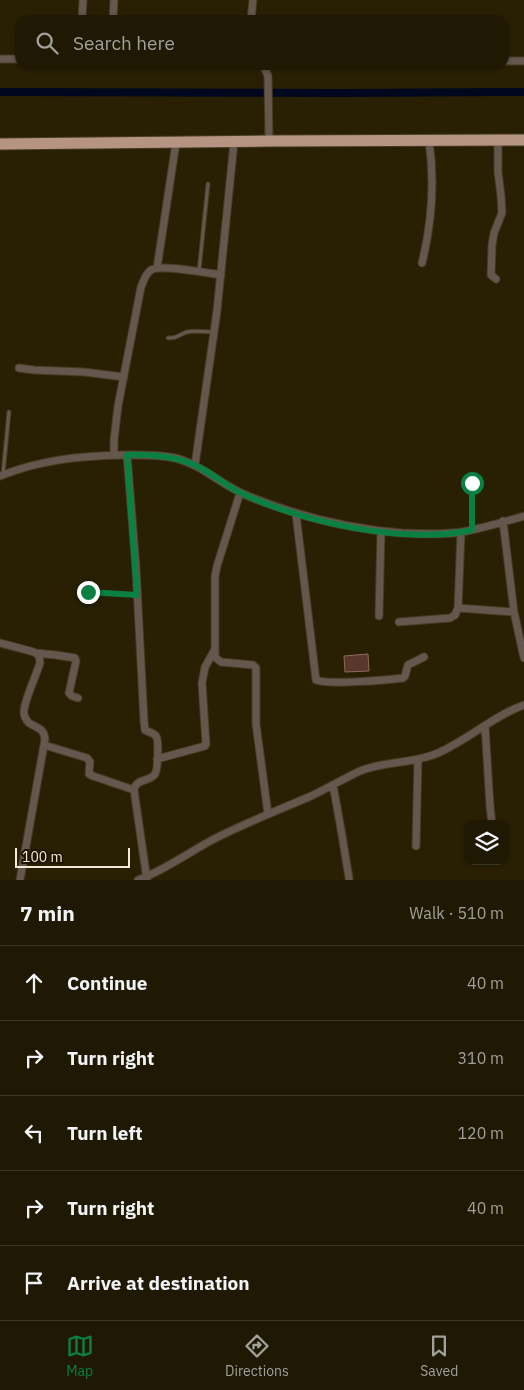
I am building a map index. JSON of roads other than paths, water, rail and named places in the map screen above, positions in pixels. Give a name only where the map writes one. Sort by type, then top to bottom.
[{"type":"highway","points":[[0,144],[524,140]]},
{"type":"street","points":[[82,15],[83,0]]},
{"type":"street","points":[[113,15],[114,0]]},
{"type":"street","points":[[252,15],[253,0]]},
{"type":"street","points":[[0,59],[15,59]]},
{"type":"street","points":[[509,61],[524,61]]},
{"type":"street","points":[[265,70],[268,76],[269,141]]},
{"type":"street","points":[[496,280],[491,275],[491,261],[494,233],[502,213],[498,172],[498,140]]},
{"type":"street","points":[[422,263],[432,207],[432,172],[429,141]]},
{"type":"street","points":[[195,465],[214,332],[234,142]]},
{"type":"street","points":[[157,268],[176,143]]},
{"type":"street","points":[[114,455],[115,424],[146,274],[152,269],[170,268],[221,274]]},
{"type":"street","points":[[19,368],[84,372],[124,377]]},
{"type":"street","points":[[127,455],[144,728],[147,732],[156,736],[157,759],[155,774],[153,777],[138,783],[134,790],[147,878]]},
{"type":"street","points":[[1,475],[43,463],[86,456],[165,456],[195,465],[240,493],[296,514],[341,525],[418,534],[461,532],[524,516]]},
{"type":"street","points":[[240,493],[215,576],[214,650],[216,658],[221,662],[253,665],[256,668],[256,724],[268,814]]},
{"type":"street","points":[[296,514],[316,680],[321,682],[339,682],[403,678],[408,665],[424,657]]},
{"type":"street","points":[[503,521],[514,612],[524,658]]},
{"type":"street","points":[[380,616],[381,531]]},
{"type":"street","points":[[399,622],[450,618],[455,615],[458,608],[461,532]]},
{"type":"street","points":[[458,608],[514,612]]},
{"type":"street","points":[[0,643],[36,653],[75,658],[69,693],[78,698]]},
{"type":"street","points":[[157,759],[205,746],[202,683],[205,668],[214,650]]},
{"type":"street","points":[[20,880],[44,745],[44,733],[40,728],[29,722],[24,714],[24,708],[40,663],[36,653]]},
{"type":"street","points":[[138,880],[147,878],[213,840],[369,768],[437,754],[510,710],[524,706]]},
{"type":"street","points":[[485,726],[492,820]]},
{"type":"street","points":[[44,745],[87,758],[90,762],[89,774],[134,790]]},
{"type":"street","points":[[416,846],[418,759]]},
{"type":"street","points":[[333,785],[349,878]]},
{"type":"lane","points":[[198,272],[208,184]]},
{"type":"lane","points":[[168,338],[178,337],[186,332],[214,332]]},
{"type":"lane","points":[[1,475],[9,412]]},
{"type":"lane","points":[[472,483],[472,530]]},
{"type":"lane","points":[[88,592],[137,595]]},
{"type":"waterway","points":[[0,92],[524,92]]}]
